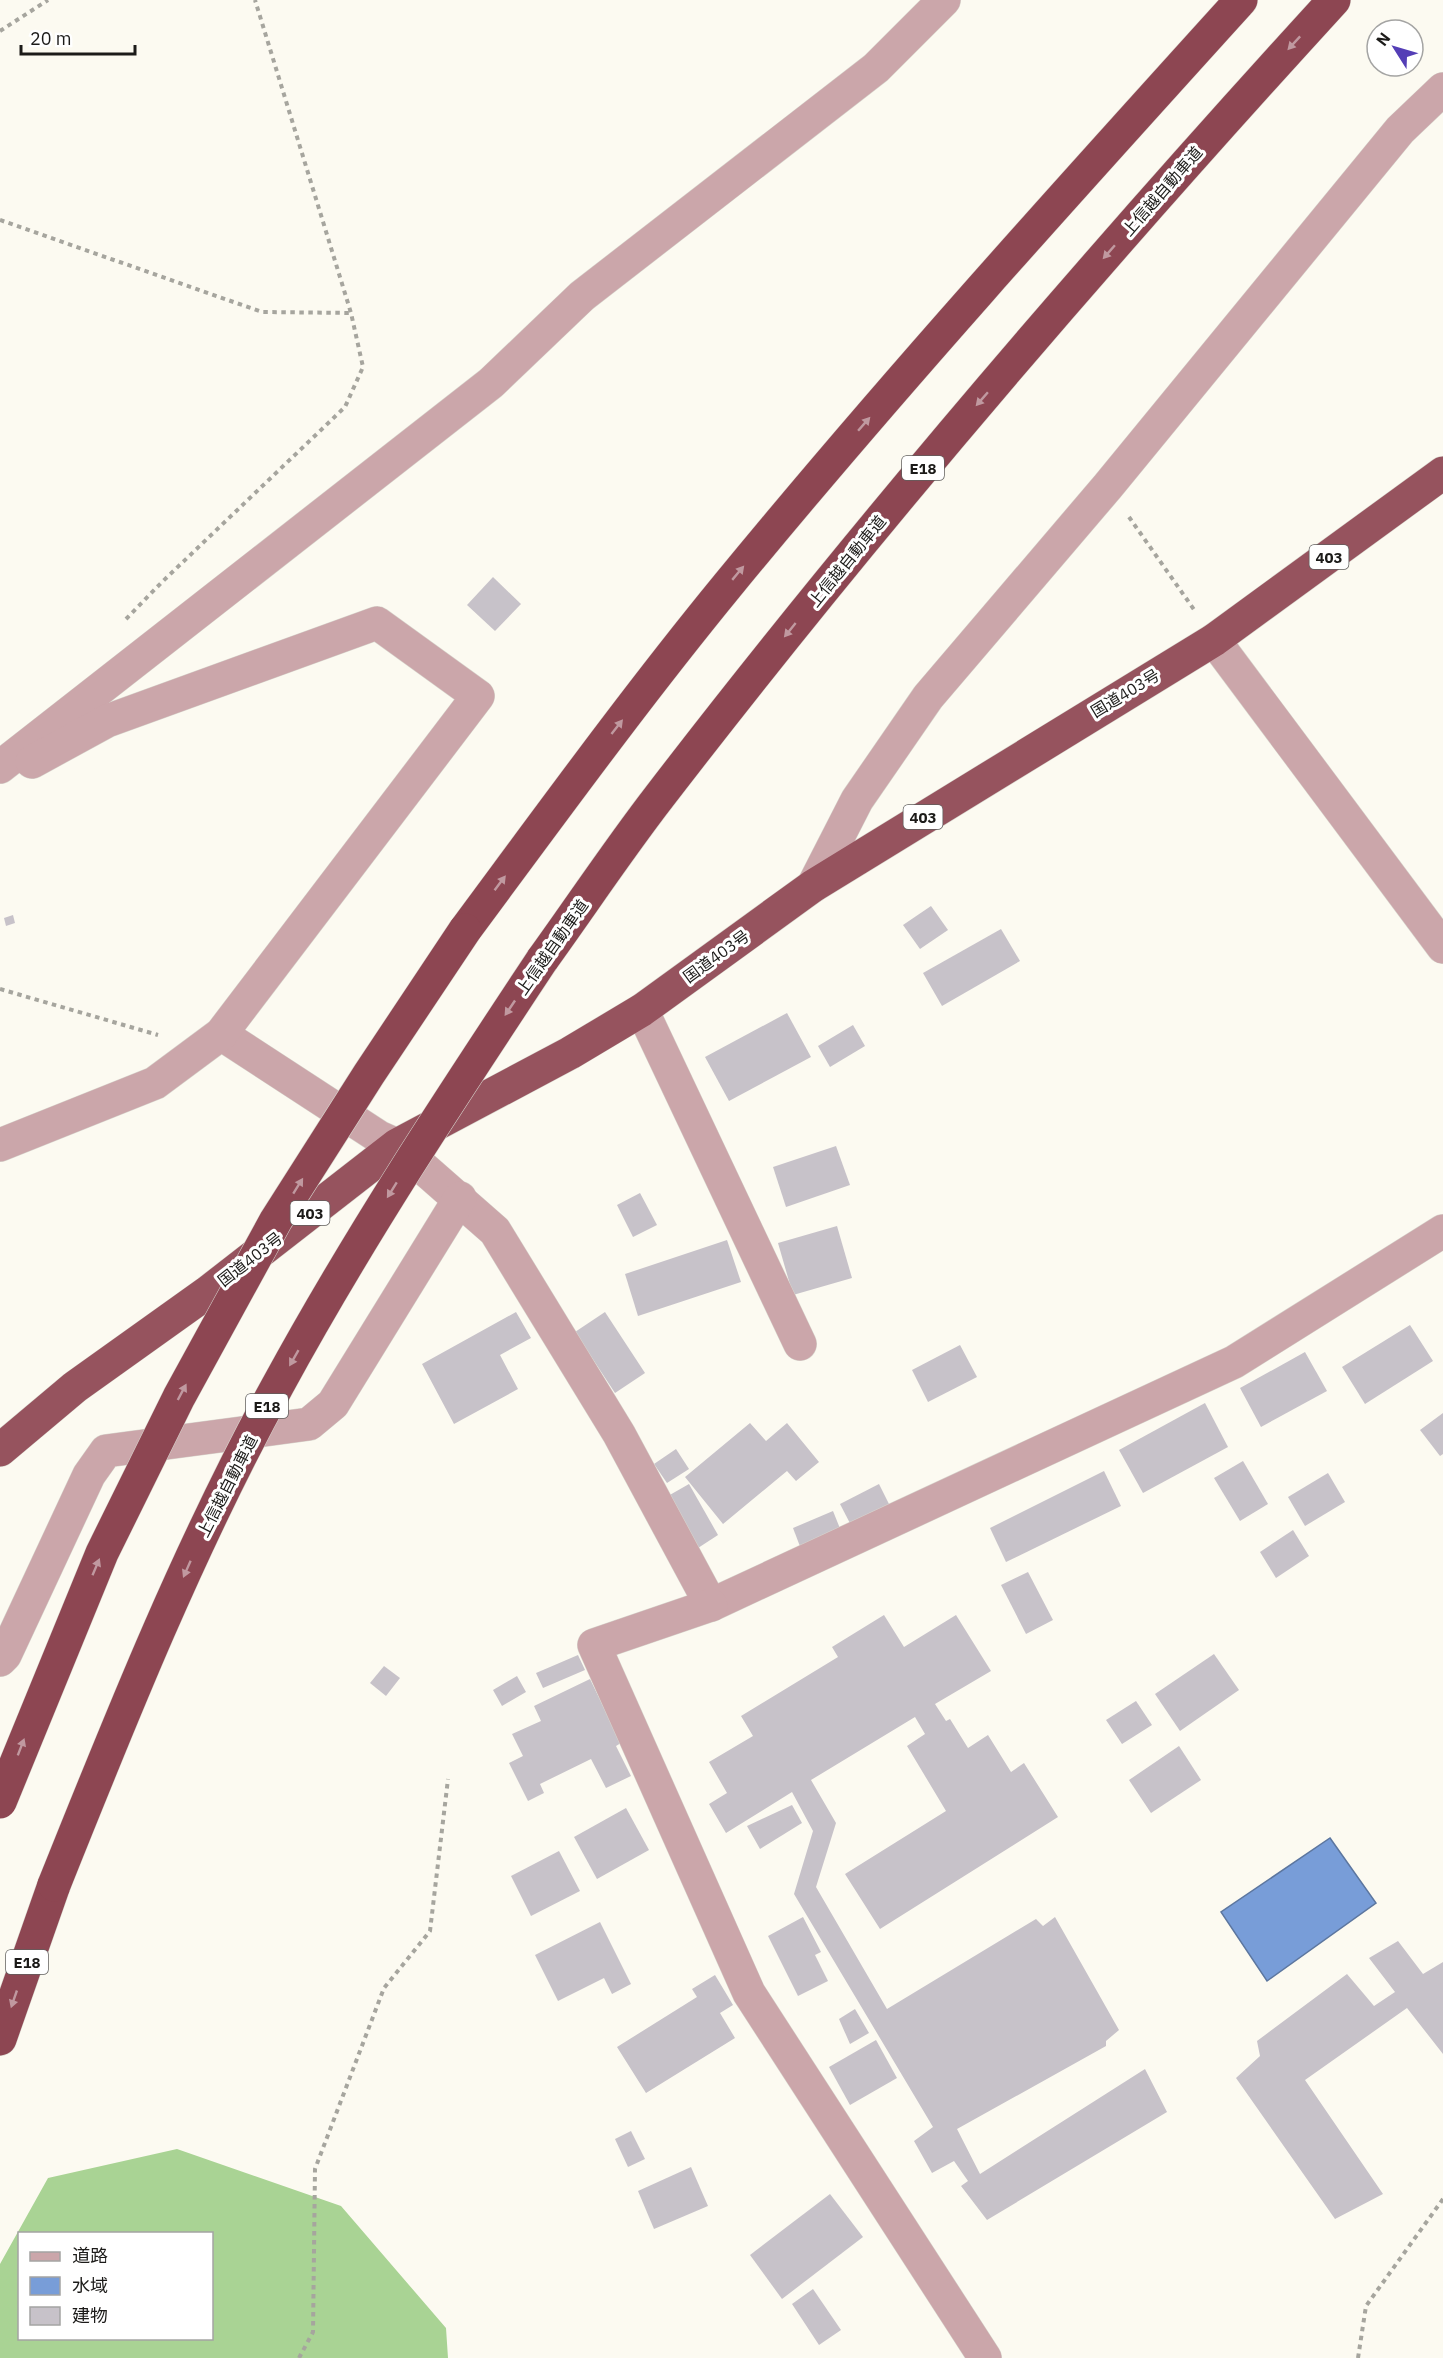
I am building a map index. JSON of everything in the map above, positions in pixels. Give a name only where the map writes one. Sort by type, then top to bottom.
[{"type":"highway","points":[[0,1802],[102,1553],[179,1397],[276,1220],[369,1074],[465,930],[599,750],[725,588],[872,415],[1241,0]]},
{"type":"highway","name":"上信越自動車道","points":[[0,2039],[54,1885],[122,1714],[194,1553],[277,1386],[368,1228],[542,960],[657,800],[907,487],[1236,107],[1334,0]]},
{"type":"highway","name":"国道403号","points":[[0,1450],[75,1387],[208,1292],[398,1145],[570,1053],[642,1010],[813,885],[1214,640],[1443,474]]},
{"type":"street","points":[[0,767],[491,383],[582,296],[876,68],[944,0]]},
{"type":"street","points":[[813,885],[857,800],[928,697],[1108,486],[1400,130],[1443,89]]},
{"type":"street","points":[[0,779],[107,721],[377,623],[478,696],[212,1041],[155,1083],[0,1145]]},
{"type":"street","points":[[1214,640],[1443,947]]},
{"type":"street","points":[[642,1010],[800,1344]]},
{"type":"street","points":[[212,1041],[379,1137],[398,1145],[495,1231],[619,1434],[711,1605]]},
{"type":"street","points":[[0,1660],[5,1655],[88,1475],[106,1451],[309,1424],[333,1404],[460,1198]]},
{"type":"street","points":[[985,2358],[749,1993],[594,1645],[711,1605],[1234,1362],[1443,1232]]},
{"type":"path","points":[[0,31],[48,0]]},
{"type":"path","points":[[121,624],[345,407],[363,367],[351,313],[255,0]]},
{"type":"path","points":[[0,220],[262,312],[351,313]]},
{"type":"path","points":[[1108,486],[1214,640]]},
{"type":"path","points":[[0,989],[212,1041]]},
{"type":"path","points":[[299,2358],[313,2332],[315,2169],[384,1988],[430,1932],[448,1779]]},
{"type":"path","points":[[1359,2358],[1366,2306],[1443,2199]]},
{"type":"green space","points":[[177,2149],[341,2206],[446,2328],[448,2358],[0,2358],[0,2264],[48,2178]]},
{"type":"water","points":[[1330,1838],[1376,1903],[1267,1981],[1221,1912]]},
{"type":"building","points":[[493,577],[521,604],[495,631],[467,605]]},
{"type":"building","points":[[931,906],[948,930],[920,949],[903,925]]},
{"type":"building","points":[[13,915],[15,923],[6,926],[4,918]]},
{"type":"building","points":[[1001,929],[1020,961],[942,1006],[923,973]]},
{"type":"building","points":[[787,1013],[811,1057],[729,1101],[705,1057]]},
{"type":"building","points":[[853,1025],[865,1046],[830,1067],[818,1046]]},
{"type":"building","points":[[836,1146],[850,1185],[786,1207],[773,1167]]},
{"type":"building","points":[[640,1193],[657,1225],[633,1237],[617,1205]]},
{"type":"building","points":[[837,1226],[852,1278],[793,1295],[778,1243]]},
{"type":"building","points":[[727,1240],[741,1282],[638,1316],[625,1274]]},
{"type":"building","points":[[516,1312],[531,1338],[500,1355],[518,1389],[454,1424],[422,1364]]},
{"type":"building","points":[[605,1312],[645,1373],[615,1393],[575,1332]]},
{"type":"building","points":[[1410,1325],[1433,1361],[1365,1404],[1342,1367]]},
{"type":"building","points":[[960,1345],[977,1377],[928,1402],[912,1370]]},
{"type":"building","points":[[1305,1352],[1327,1391],[1261,1427],[1240,1388]]},
{"type":"building","points":[[1205,1403],[1228,1447],[1143,1493],[1119,1450]]},
{"type":"building","points":[[1443,1413],[1443,1454],[1440,1456],[1420,1430]]},
{"type":"building","points":[[750,1423],[766,1441],[787,1423],[819,1462],[796,1481],[787,1471],[723,1524],[685,1477]]},
{"type":"building","points":[[676,1449],[689,1469],[667,1483],[654,1464]]},
{"type":"building","points":[[1243,1461],[1268,1504],[1240,1521],[1214,1478]]},
{"type":"building","points":[[1104,1471],[1121,1506],[1006,1562],[990,1528]]},
{"type":"building","points":[[1328,1473],[1345,1502],[1305,1526],[1288,1497]]},
{"type":"building","points":[[689,1484],[718,1535],[698,1548],[668,1496]]},
{"type":"building","points":[[879,1484],[892,1510],[853,1529],[840,1504]]},
{"type":"building","points":[[833,1511],[841,1531],[801,1549],[793,1528]]},
{"type":"building","points":[[1293,1530],[1309,1556],[1276,1578],[1260,1552]]},
{"type":"building","points":[[1028,1572],[1053,1620],[1026,1634],[1001,1585]]},
{"type":"building","points":[[884,1615],[904,1647],[956,1615],[991,1671],[935,1704],[946,1721],[950,1719],[968,1748],[988,1735],[1011,1772],[1024,1763],[1058,1817],[880,1929],[845,1874],[946,1811],[907,1746],[925,1734],[915,1717],[811,1780],[836,1823],[816,1887],[887,2009],[1036,1919],[1043,1926],[1055,1917],[1119,2030],[1106,2041],[1106,2046],[957,2129],[980,2174],[1145,2069],[1167,2112],[987,2220],[961,2186],[968,2181],[954,2161],[932,2173],[914,2141],[933,2127],[794,1894],[813,1831],[792,1792],[726,1833],[709,1804],[727,1793],[709,1762],[753,1736],[741,1716],[838,1657],[832,1647]]},
{"type":"building","points":[[1214,1654],[1239,1690],[1180,1731],[1155,1694]]},
{"type":"building","points":[[578,1655],[585,1670],[543,1688],[536,1673]]},
{"type":"building","points":[[384,1666],[400,1678],[386,1696],[370,1683]]},
{"type":"building","points":[[517,1676],[526,1692],[502,1706],[493,1690]]},
{"type":"building","points":[[590,1679],[621,1743],[616,1746],[631,1776],[606,1788],[591,1759],[540,1784],[544,1793],[528,1801],[509,1763],[523,1756],[512,1734],[541,1721],[534,1706]]},
{"type":"building","points":[[1136,1701],[1152,1725],[1122,1744],[1106,1720]]},
{"type":"building","points":[[1179,1746],[1201,1780],[1151,1813],[1129,1780]]},
{"type":"building","points":[[792,1805],[802,1823],[760,1849],[747,1826]]},
{"type":"building","points":[[626,1808],[649,1850],[597,1879],[574,1837]]},
{"type":"building","points":[[559,1851],[580,1891],[531,1916],[511,1876]]},
{"type":"building","points":[[803,1917],[821,1952],[815,1955],[828,1981],[798,1996],[768,1936]]},
{"type":"building","points":[[600,1922],[631,1984],[612,1994],[604,1978],[558,2001],[535,1955]]},
{"type":"building","points":[[1398,1941],[1423,1974],[1443,1962],[1443,2054],[1407,2008],[1305,2080],[1383,2194],[1335,2219],[1236,2078],[1260,2056],[1257,2041],[1347,1974],[1374,2006],[1395,1992],[1369,1958]]},
{"type":"building","points":[[715,1975],[733,2005],[720,2013],[735,2038],[646,2093],[617,2047],[697,1997],[692,1989]]},
{"type":"building","points":[[855,2009],[869,2033],[850,2044],[839,2019]]},
{"type":"building","points":[[876,2040],[897,2078],[850,2105],[829,2067]]},
{"type":"building","points":[[631,2131],[645,2159],[628,2167],[615,2139]]},
{"type":"building","points":[[691,2167],[708,2206],[654,2229],[638,2191]]},
{"type":"building","points":[[830,2194],[863,2237],[782,2299],[750,2255]]},
{"type":"building","points":[[813,2289],[841,2330],[819,2345],[792,2304]]}]
